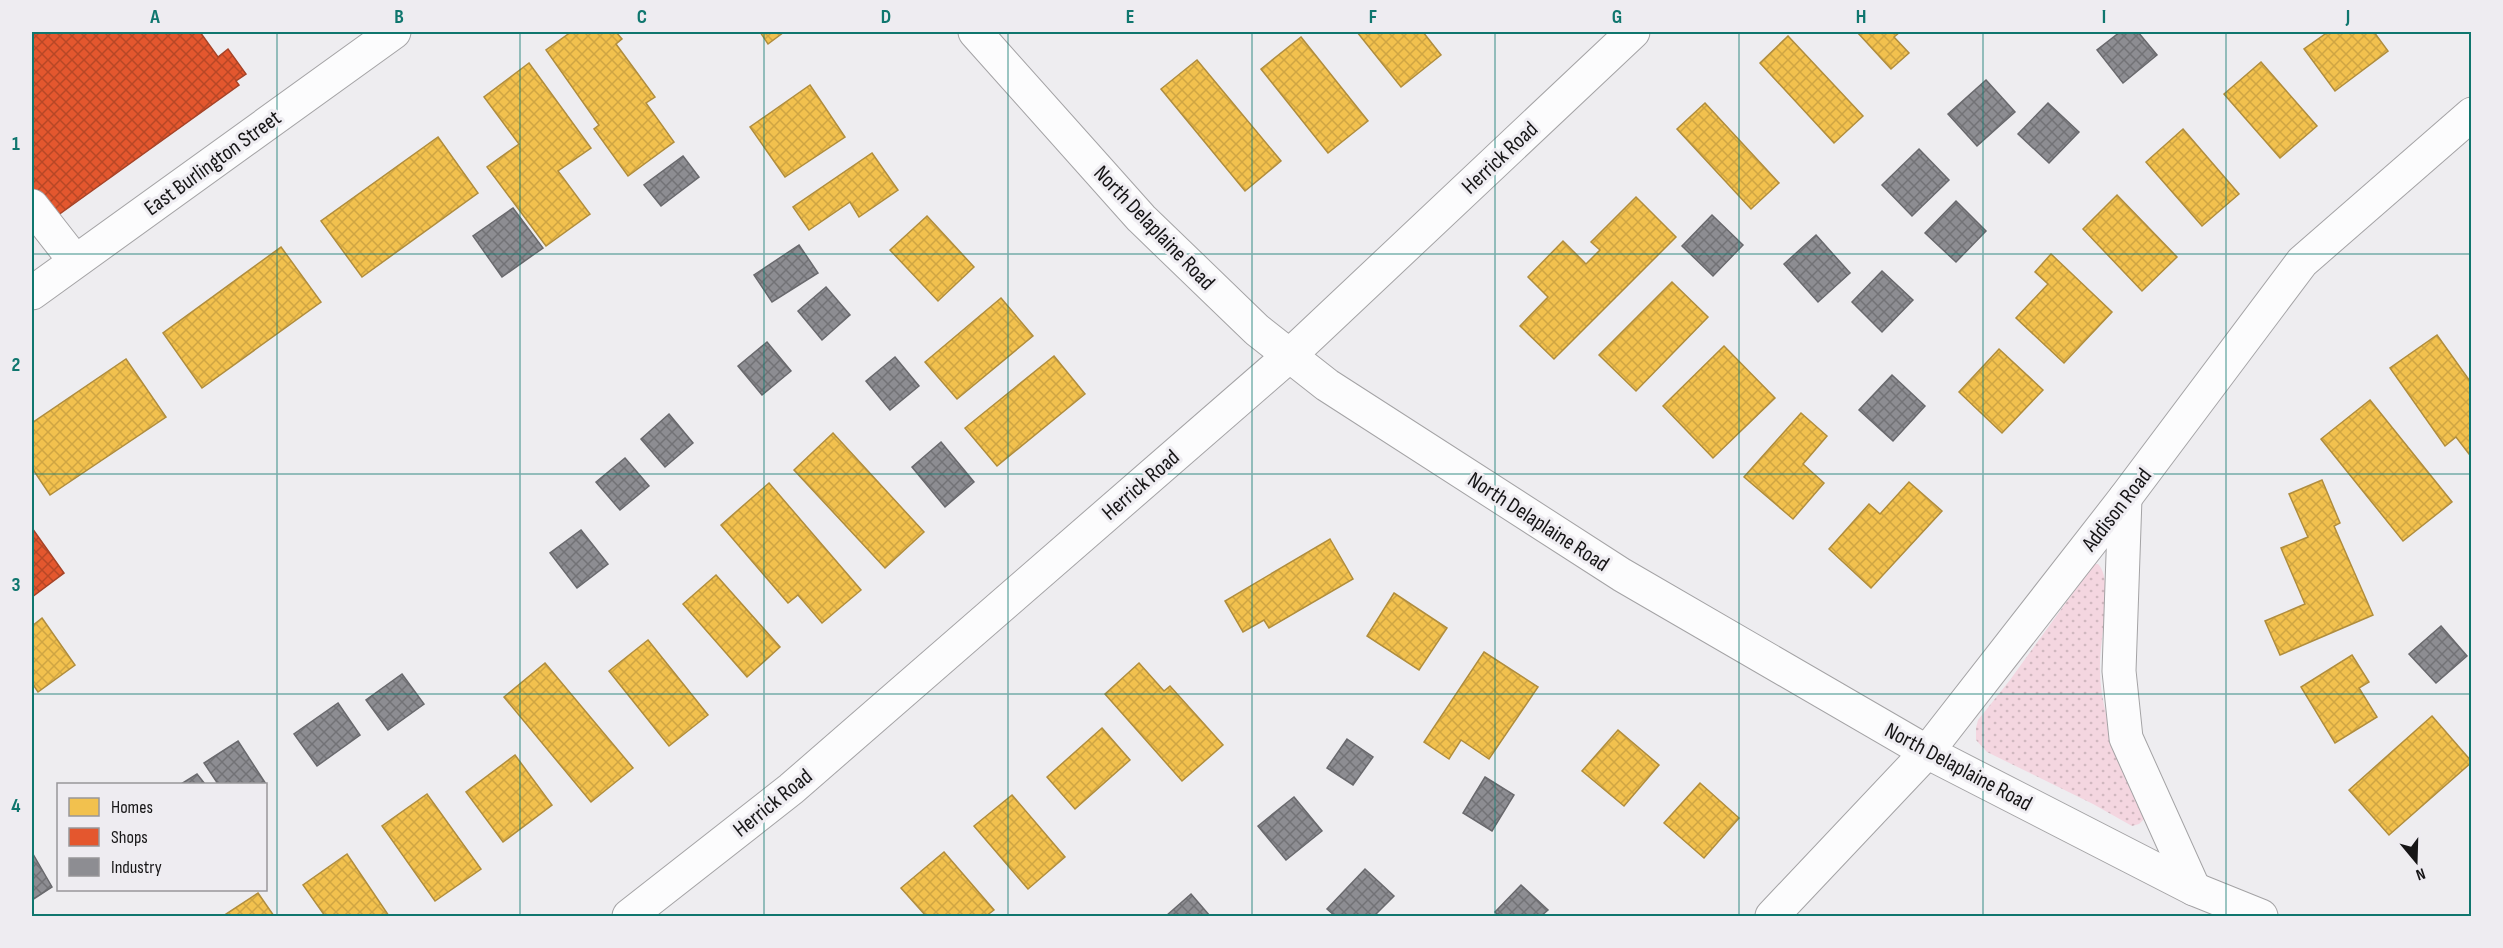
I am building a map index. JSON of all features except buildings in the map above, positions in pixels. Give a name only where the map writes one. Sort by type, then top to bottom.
[{"type":"street","name":"East Burlington Street","points":[[32,292],[393,32]]},
{"type":"street","name":"North Delaplaine Road","points":[[975,32],[1141,218],[1257,330],[1327,385],[1622,575],[1927,752],[2194,889],[2261,916]]},
{"type":"street","name":"Herrick Road","points":[[629,916],[791,789],[1289,356],[1633,32]]},
{"type":"street","name":"Addison Road","points":[[1772,916],[1927,752],[2125,498],[2302,262],[2472,114]]},
{"type":"street","points":[[32,206],[75,261]]},
{"type":"street","points":[[2125,498],[2119,671],[2126,738],[2194,889]]},
{"type":"shaded area","points":[[2094,564],[2098,564],[2103,572],[2105,583],[2106,596],[2100,663],[2108,723],[2146,817],[2139,824],[2132,826],[2093,804],[1987,752],[1976,740],[1978,720],[2010,680]]}]
